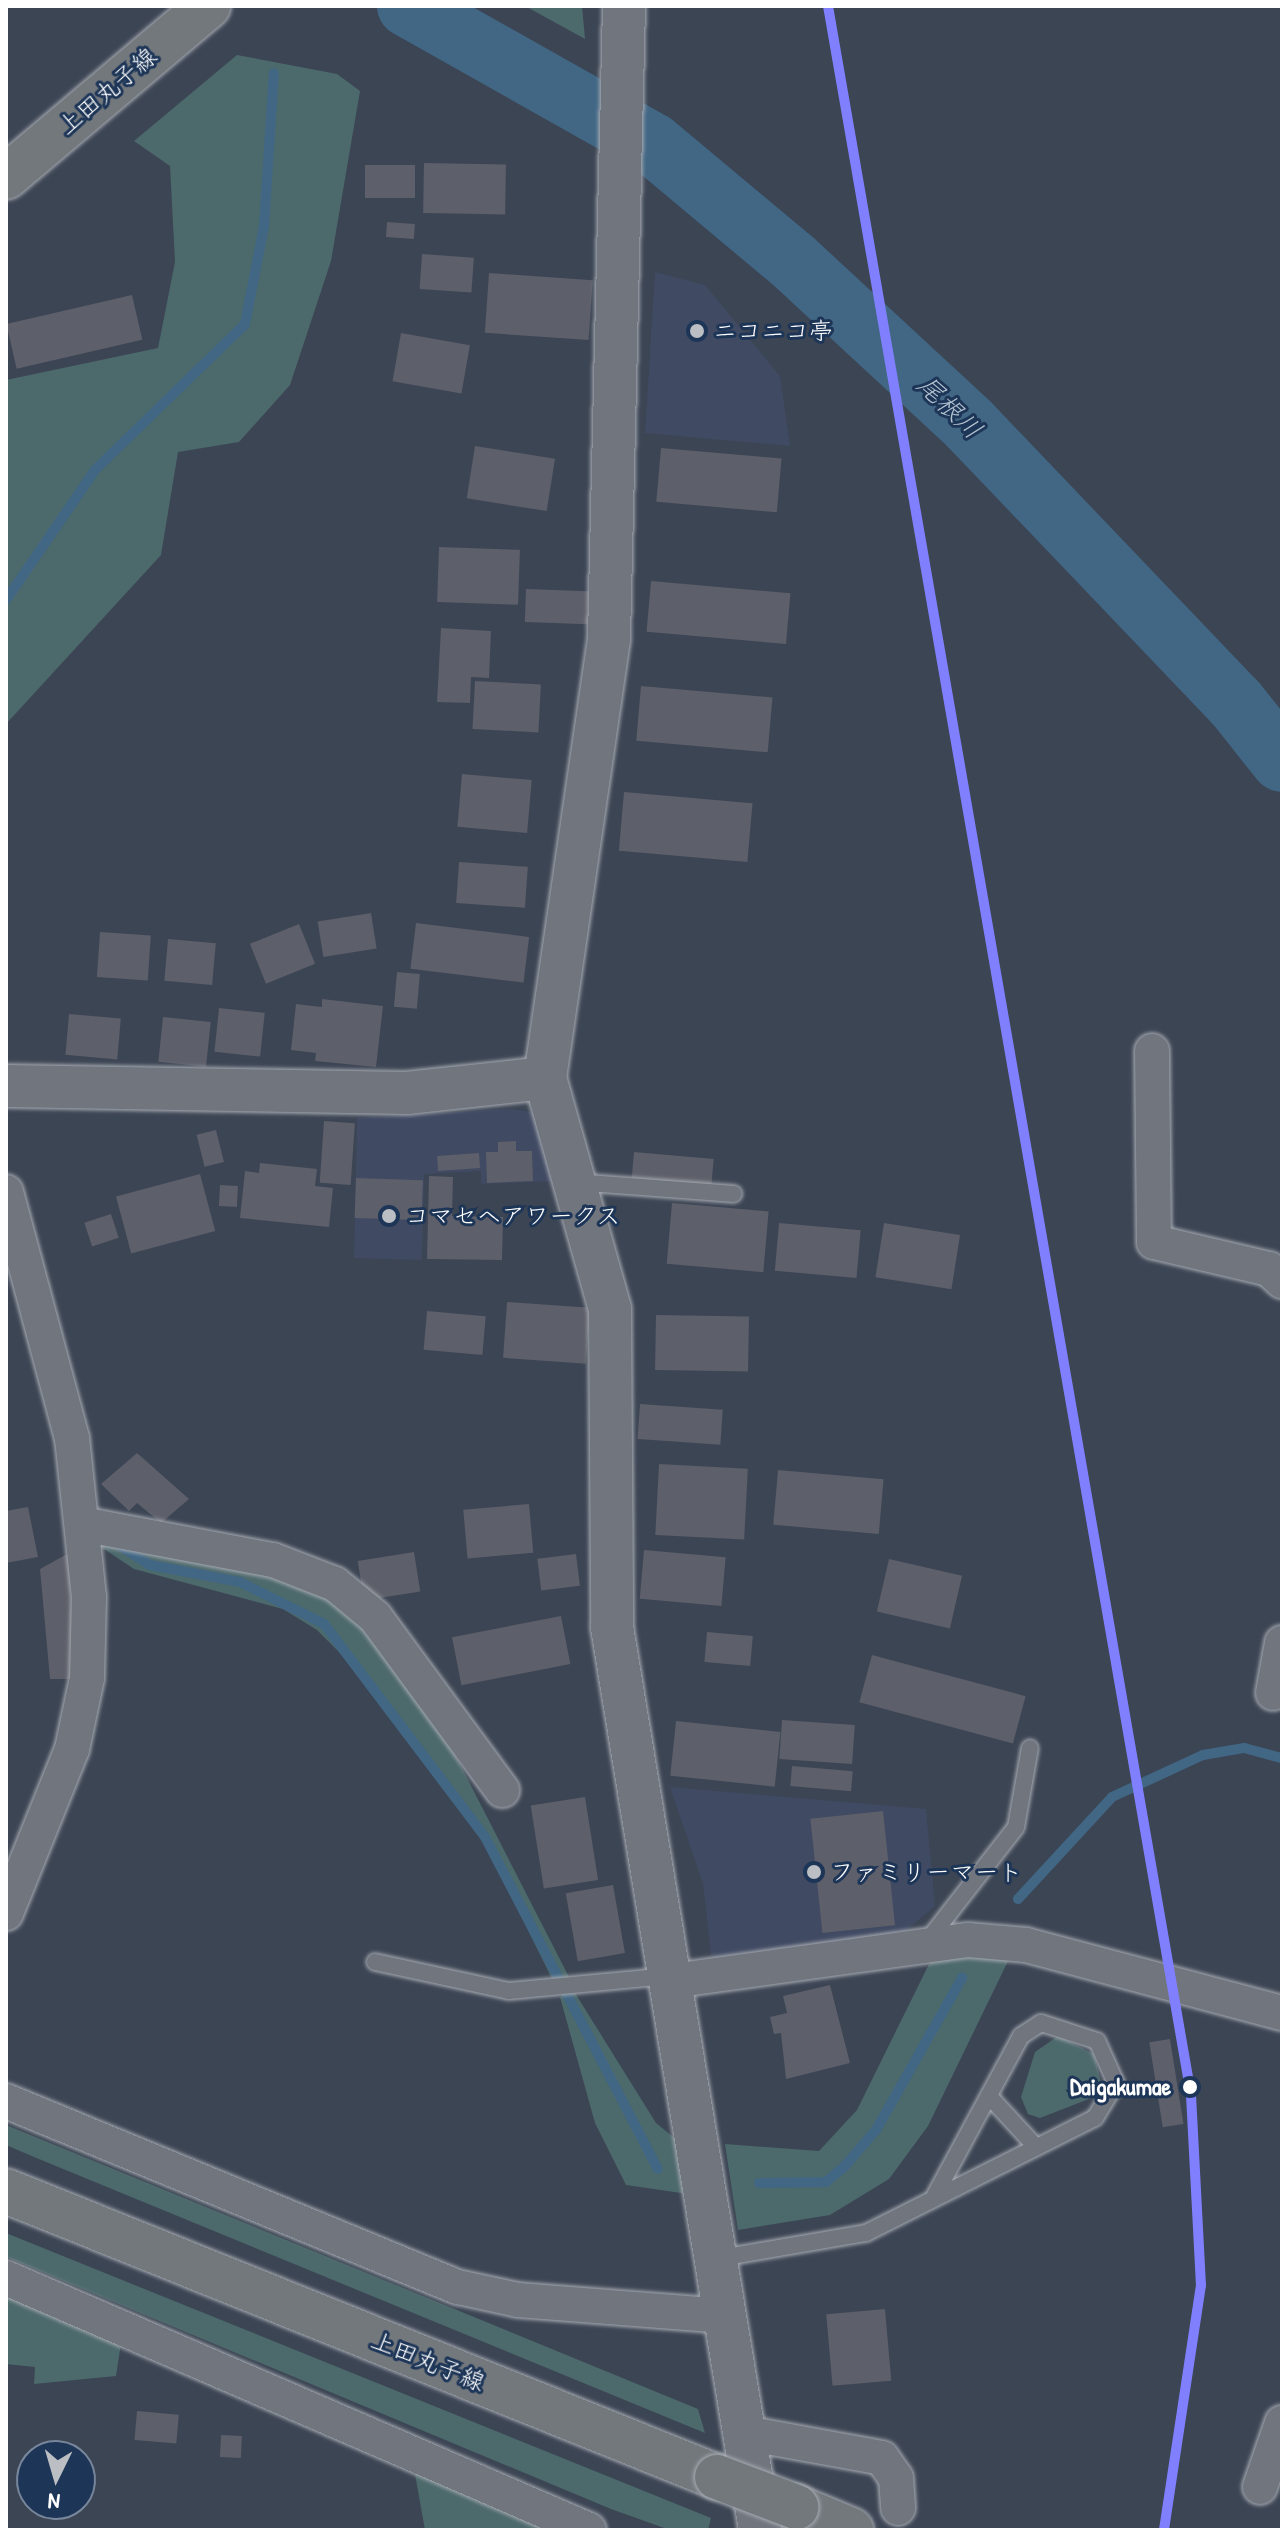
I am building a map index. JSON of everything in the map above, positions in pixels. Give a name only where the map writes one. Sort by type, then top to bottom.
[{"type":"main road","name":"上田丸子線","points":[[6,177],[208,6]]},
{"type":"main road","name":"上田丸子線","points":[[6,2191],[717,2477],[778,2518],[851,2530]]},
{"type":"street","points":[[624,6],[628,68],[609,639],[545,1078],[571,1182],[610,1309],[608,1586],[720,2258],[745,2433],[778,2518]]},
{"type":"street","points":[[1152,1051],[1154,1242],[1269,1269],[1282,1281]]},
{"type":"street","points":[[6,1086],[407,1093],[545,1078]]},
{"type":"street","points":[[6,1192],[72,1438],[87,1525],[87,1678],[75,1735],[6,1913]]},
{"type":"street","points":[[87,1525],[273,1560],[335,1584],[375,1617],[502,1790]]},
{"type":"street","points":[[1273,1693],[1282,1643]]},
{"type":"street","points":[[671,1978],[968,1940],[1026,1945],[1282,2013]]},
{"type":"street","points":[[6,2101],[458,2287],[518,2300],[728,2316]]},
{"type":"street","points":[[6,2278],[589,2530]]},
{"type":"street","points":[[1260,2487],[1282,2423]]},
{"type":"street","points":[[745,2433],[882,2458],[896,2478],[898,2508]]},
{"type":"lane","points":[[571,1182],[734,1194]]},
{"type":"lane","points":[[921,1948],[1016,1827],[1030,1748]]},
{"type":"lane","points":[[375,1962],[499,1990],[563,1988],[671,1978]]},
{"type":"lane","points":[[720,2258],[866,2233],[935,2195],[1095,2118],[1111,2101],[1116,2083],[1097,2041],[1041,2023],[1021,2036],[935,2195]]},
{"type":"lane","points":[[989,2096],[1036,2147]]},
{"type":"shaded area","name":"ニコニコ亭","points":[[655,272],[705,285],[780,376],[790,446],[645,433]]},
{"type":"shaded area","points":[[512,1109],[539,1113],[555,1181],[481,1184],[481,1171],[424,1174],[422,1260],[354,1258],[357,1118]]},
{"type":"shaded area","name":"ファミリーマート","points":[[670,1787],[926,1809],[935,1906],[902,1934],[712,1964],[703,1884]]},
{"type":"green space","points":[[525,6],[582,6],[585,39]]},
{"type":"green space","points":[[237,55],[337,74],[360,91],[331,261],[290,385],[239,442],[178,452],[161,555],[6,724],[6,380],[158,348],[175,262],[170,166],[134,141]]},
{"type":"green space","points":[[102,1535],[159,1542],[339,1599],[443,1731],[570,1979],[553,1981],[483,1838],[352,1665],[317,1630],[283,1609],[134,1569],[101,1547]]},
{"type":"green space","points":[[1010,1957],[928,2126],[889,2179],[830,2215],[738,2230],[725,2144],[819,2151],[857,2110],[932,1958]]},
{"type":"green space","points":[[575,1993],[656,2123],[677,2140],[688,2194],[626,2185],[595,2123],[560,1997]]},
{"type":"green space","points":[[1058,2036],[1094,2054],[1102,2086],[1094,2097],[1040,2118],[1028,2114],[1021,2097],[1035,2052]]},
{"type":"green space","points":[[6,2125],[698,2409],[705,2433],[6,2145]]},
{"type":"green space","points":[[6,2233],[711,2518],[708,2530],[667,2529],[611,2509],[6,2257]]},
{"type":"green space","points":[[6,2295],[121,2343],[116,2376],[34,2384],[35,2367],[6,2364]]},
{"type":"green space","points":[[413,2463],[555,2530],[425,2530]]},
{"type":"building","points":[[424,163],[506,164],[505,214],[423,213]]},
{"type":"building","points":[[365,165],[415,165],[415,198],[365,198]]},
{"type":"building","points":[[387,222],[415,224],[414,239],[386,237]]},
{"type":"building","points":[[422,254],[474,258],[471,293],[420,289]]},
{"type":"building","points":[[489,273],[593,280],[589,340],[485,333]]},
{"type":"building","points":[[132,295],[142,340],[17,369],[6,324]]},
{"type":"building","points":[[401,333],[470,345],[461,393],[392,381]]},
{"type":"building","points":[[475,446],[555,459],[547,511],[467,498]]},
{"type":"building","points":[[661,448],[782,459],[777,512],[656,502]]},
{"type":"building","points":[[439,547],[520,550],[518,605],[437,602]]},
{"type":"building","points":[[651,581],[790,593],[786,644],[647,632]]},
{"type":"building","points":[[526,589],[589,591],[588,624],[525,622]]},
{"type":"building","points":[[441,628],[491,631],[489,678],[471,677],[470,703],[437,702]]},
{"type":"building","points":[[475,681],[541,684],[538,732],[472,729]]},
{"type":"building","points":[[641,686],[772,698],[768,752],[636,741]]},
{"type":"building","points":[[462,774],[532,780],[527,833],[457,827]]},
{"type":"building","points":[[624,792],[753,803],[747,862],[619,851]]},
{"type":"building","points":[[459,862],[528,867],[525,908],[456,903]]},
{"type":"building","points":[[371,913],[377,949],[323,957],[318,921]]},
{"type":"building","points":[[416,923],[529,937],[524,983],[410,969]]},
{"type":"building","points":[[299,924],[315,964],[266,984],[250,944]]},
{"type":"building","points":[[100,932],[151,936],[148,980],[97,977]]},
{"type":"building","points":[[168,939],[216,943],[212,985],[164,981]]},
{"type":"building","points":[[397,972],[420,974],[417,1009],[394,1007]]},
{"type":"building","points":[[322,999],[383,1006],[376,1067],[315,1061],[316,1053],[291,1050],[296,1004],[322,1007]]},
{"type":"building","points":[[219,1008],[265,1013],[260,1057],[214,1052]]},
{"type":"building","points":[[69,1014],[121,1019],[117,1059],[65,1055]]},
{"type":"building","points":[[163,1017],[211,1022],[206,1067],[158,1062]]},
{"type":"building","points":[[324,1121],[355,1123],[351,1185],[320,1183]]},
{"type":"building","points":[[216,1130],[224,1162],[205,1167],[197,1135]]},
{"type":"building","points":[[516,1141],[516,1151],[532,1151],[533,1181],[487,1183],[486,1152],[498,1152],[498,1142]]},
{"type":"building","points":[[634,1152],[714,1159],[711,1185],[632,1178]]},
{"type":"building","points":[[479,1153],[480,1168],[438,1171],[437,1156]]},
{"type":"building","points":[[260,1163],[317,1169],[315,1186],[333,1188],[329,1227],[240,1218],[245,1171],[259,1173]]},
{"type":"building","points":[[200,1174],[215,1231],[131,1254],[116,1197]]},
{"type":"building","points":[[429,1176],[453,1177],[452,1216],[503,1217],[502,1260],[427,1259]]},
{"type":"building","points":[[356,1178],[423,1180],[422,1220],[355,1218]]},
{"type":"building","points":[[220,1185],[238,1186],[237,1207],[219,1206]]},
{"type":"building","points":[[672,1203],[769,1211],[763,1272],[667,1264]]},
{"type":"building","points":[[111,1214],[119,1238],[92,1246],[84,1223]]},
{"type":"building","points":[[779,1223],[861,1230],[857,1278],[775,1271]]},
{"type":"building","points":[[884,1223],[960,1235],[951,1289],[875,1277]]},
{"type":"building","points":[[507,1302],[590,1308],[586,1364],[503,1358]]},
{"type":"building","points":[[427,1311],[486,1316],[482,1355],[424,1350]]},
{"type":"building","points":[[656,1315],[749,1317],[748,1372],[655,1370]]},
{"type":"building","points":[[640,1404],[723,1410],[720,1445],[638,1439]]},
{"type":"building","points":[[137,1453],[189,1499],[161,1523],[137,1503],[129,1511],[101,1484]]},
{"type":"building","points":[[659,1464],[748,1469],[744,1540],[655,1535]]},
{"type":"building","points":[[778,1470],[884,1479],[879,1534],[773,1525]]},
{"type":"building","points":[[529,1504],[533,1553],[468,1559],[463,1510]]},
{"type":"building","points":[[28,1507],[38,1557],[6,1563],[6,1511]]},
{"type":"building","points":[[644,1550],[726,1557],[721,1606],[640,1599]]},
{"type":"building","points":[[414,1552],[420,1592],[364,1600],[358,1561]]},
{"type":"building","points":[[69,1553],[74,1679],[50,1679],[40,1569]]},
{"type":"building","points":[[576,1554],[580,1586],[541,1591],[537,1559]]},
{"type":"building","points":[[889,1559],[962,1576],[950,1628],[877,1612]]},
{"type":"building","points":[[561,1616],[570,1664],[461,1685],[452,1637]]},
{"type":"building","points":[[707,1632],[753,1636],[750,1666],[704,1662]]},
{"type":"building","points":[[872,1655],[1026,1696],[1013,1743],[859,1702]]},
{"type":"building","points":[[782,1720],[855,1725],[852,1764],[779,1759]]},
{"type":"building","points":[[676,1721],[780,1732],[775,1787],[670,1776]]},
{"type":"building","points":[[792,1766],[853,1771],[851,1791],[790,1786]]},
{"type":"building","points":[[585,1797],[598,1880],[544,1889],[531,1806]]},
{"type":"building","points":[[883,1811],[895,1925],[822,1933],[810,1819]]},
{"type":"building","points":[[613,1885],[625,1953],[578,1961],[566,1893]]},
{"type":"building","points":[[830,1985],[850,2063],[786,2079],[781,2033],[774,2034],[770,2017],[787,2013],[783,1996]]},
{"type":"building","points":[[1170,2039],[1183,2124],[1163,2127],[1149,2042]]},
{"type":"building","points":[[885,2309],[891,2381],[832,2386],[826,2314]]},
{"type":"building","points":[[137,2411],[179,2415],[176,2444],[134,2440]]},
{"type":"building","points":[[221,2435],[242,2436],[241,2458],[220,2457]]},
{"type":"waterway","name":"尾根川","points":[[408,6],[653,144],[793,261],[969,424],[1235,702],[1282,761]]},
{"type":"waterway","points":[[6,600],[95,470],[245,324],[264,226],[274,73]]},
{"type":"waterway","points":[[116,1543],[150,1565],[240,1582],[324,1624],[485,1837],[658,2169]]},
{"type":"waterway","points":[[1018,1899],[1112,1797],[1203,1755],[1244,1748],[1282,1758]]},
{"type":"waterway","points":[[759,2183],[826,2182],[845,2166],[876,2130],[962,1978]]},
{"type":"transit line","points":[[828,6],[1191,2095],[1201,2285],[1164,2530]]},
{"type":"place","name":"ニコニコ亭","points":[[697,331]]},
{"type":"place","name":"コマセヘアワークス","points":[[389,1216]]},
{"type":"place","name":"ファミリーマート","points":[[814,1872]]},
{"type":"place","name":"Daigakumae","points":[[1190,2087]]}]
